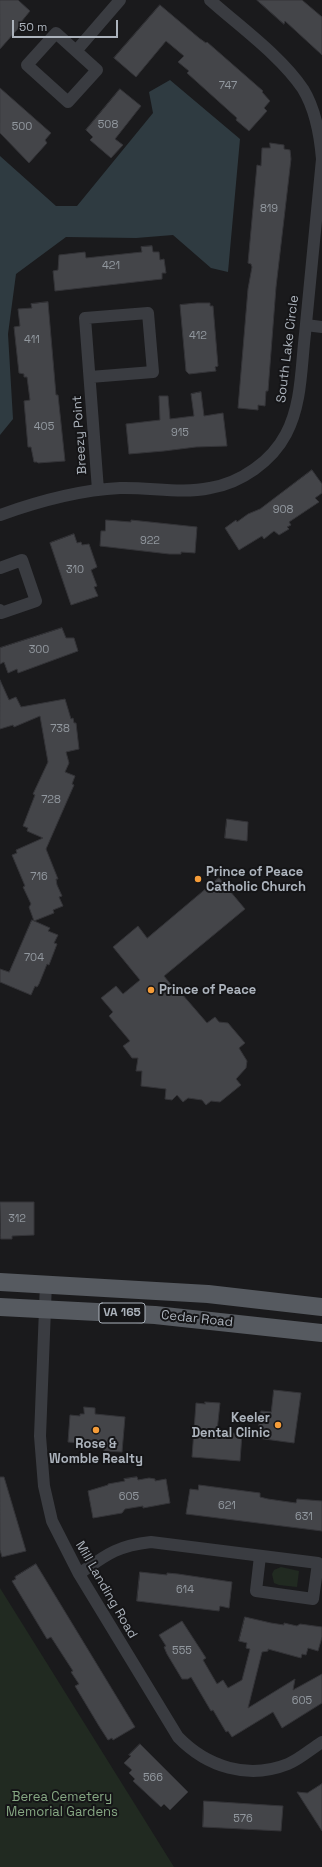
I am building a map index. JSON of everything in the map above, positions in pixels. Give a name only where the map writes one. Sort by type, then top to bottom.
[{"type":"main road","name":"Cedar Road","points":[[0,1282],[46,1283],[208,1294],[322,1307]]},
{"type":"main road","name":"Cedar Road","points":[[0,1307],[45,1308],[162,1316],[322,1333]]},
{"type":"street","points":[[76,51],[120,0]]},
{"type":"street","name":"South Lake Circle","points":[[0,515],[50,499],[98,490],[149,488],[188,490],[210,488],[237,479],[261,464],[275,449],[286,434],[294,415],[298,401],[322,159],[316,120],[303,90],[292,74],[210,0]]},
{"type":"street","points":[[56,33],[76,51],[97,70],[68,102],[27,65],[56,33]]},
{"type":"street","name":"Breezy Point","points":[[90,377],[153,372],[148,313],[85,318],[98,490]]},
{"type":"street","points":[[306,325],[322,327]]},
{"type":"street","points":[[0,610],[1,613],[36,601],[22,560],[1,563]]},
{"type":"street","name":"Mill Landing Road","points":[[46,1283],[40,1436],[44,1486],[52,1521],[79,1574],[178,1737],[199,1756],[228,1768],[256,1771],[289,1764],[322,1742]]},
{"type":"street","points":[[79,1574],[114,1550],[134,1544],[151,1542],[318,1563],[314,1598],[256,1591],[260,1556]]},
{"type":"green space","points":[[281,1567],[299,1571],[297,1587],[274,1583],[272,1574],[274,1570]]},
{"type":"green space","name":"Berea Cemetery Memorial Gardens","points":[[0,1588],[174,1867],[0,1867]]},
{"type":"shaded area","points":[[170,80],[240,139],[228,272],[211,268],[173,235],[136,238],[66,237],[16,274],[8,334],[13,419],[0,435],[0,156],[56,206],[77,206],[153,113],[149,92]]},
{"type":"building","points":[[0,0],[18,0],[30,11],[21,22],[23,23],[0,49]]},
{"type":"building","points":[[257,0],[302,0],[322,17],[322,55],[285,21],[284,24]]},
{"type":"building","points":[[160,5],[199,38],[206,43],[207,42],[263,91],[262,92],[270,101],[264,108],[267,111],[249,131],[236,120],[237,118],[187,73],[189,71],[178,62],[184,56],[166,41],[136,77],[114,58]]},
{"type":"building","points":[[0,88],[51,133],[45,140],[47,143],[29,163],[0,133]]},
{"type":"building","points":[[120,89],[141,106],[115,139],[123,145],[111,158],[90,140],[93,137],[86,130]]},
{"type":"building","points":[[270,143],[284,145],[284,149],[290,150],[291,159],[276,287],[268,391],[266,391],[265,406],[258,405],[258,410],[238,408],[248,289],[252,267],[251,264],[248,263],[257,165],[261,166],[262,148],[270,148]]},
{"type":"building","points":[[152,246],[153,252],[159,252],[160,260],[164,259],[166,273],[162,273],[162,279],[55,291],[53,271],[58,270],[59,255],[85,252],[86,258],[142,252],[141,247]]},
{"type":"building","points":[[48,302],[56,395],[58,395],[65,461],[38,463],[34,462],[31,447],[28,447],[24,401],[30,400],[27,377],[24,377],[24,374],[19,373],[14,327],[20,326],[18,309],[32,308],[31,304]]},
{"type":"building","points":[[210,303],[210,306],[213,306],[218,366],[215,367],[216,371],[189,374],[186,371],[180,305]]},
{"type":"building","points":[[201,392],[204,416],[223,413],[227,446],[196,447],[129,454],[126,424],[160,420],[159,396],[168,396],[170,419],[194,416],[191,394]]},
{"type":"building","points":[[312,470],[322,484],[322,493],[315,498],[319,502],[289,522],[291,525],[287,527],[289,529],[279,535],[274,531],[264,539],[262,536],[239,550],[225,528],[236,520],[237,522],[248,514],[260,509]]},
{"type":"building","points":[[106,520],[131,522],[131,520],[197,527],[195,553],[181,552],[181,554],[169,554],[100,546],[101,531],[105,531]]},
{"type":"building","points":[[74,534],[77,543],[81,542],[82,545],[89,544],[97,567],[91,570],[97,586],[94,587],[98,596],[71,605],[50,543]]},
{"type":"building","points":[[62,628],[66,638],[74,638],[78,651],[18,673],[17,669],[8,673],[4,662],[0,664],[0,648]]},
{"type":"building","points":[[0,680],[9,700],[16,697],[21,707],[65,699],[71,719],[73,718],[74,723],[76,723],[79,749],[66,752],[69,763],[65,772],[75,776],[72,784],[74,785],[46,849],[58,879],[56,879],[57,885],[62,896],[59,897],[63,906],[53,910],[54,913],[34,921],[29,907],[31,904],[23,887],[25,886],[12,855],[17,853],[16,850],[43,838],[27,831],[28,828],[23,826],[35,795],[33,794],[48,762],[40,716],[14,727],[13,725],[0,729]]},
{"type":"building","points":[[227,819],[248,822],[247,841],[225,838]]},
{"type":"building","name":"Prince of Peace","points":[[219,878],[245,909],[164,976],[180,996],[182,994],[207,1023],[215,1017],[219,1022],[228,1023],[245,1043],[239,1048],[247,1061],[246,1068],[236,1079],[241,1085],[220,1102],[211,1101],[206,1105],[202,1100],[188,1098],[183,1102],[177,1095],[172,1100],[165,1099],[166,1089],[141,1086],[142,1071],[136,1071],[138,1058],[132,1058],[123,1046],[130,1041],[109,1016],[113,1012],[101,998],[116,986],[123,994],[140,980],[113,947],[138,926],[147,938]]},
{"type":"building","points":[[32,920],[50,928],[48,931],[58,935],[54,943],[57,944],[49,965],[47,964],[39,984],[37,987],[35,986],[31,995],[0,982],[0,969],[9,972]]},
{"type":"building","points":[[0,1202],[34,1202],[34,1235],[12,1236],[12,1239],[1,1239]]},
{"type":"building","name":"Keeler Dental Clinic","points":[[274,1390],[301,1393],[294,1443],[257,1438],[261,1411],[271,1412]]},
{"type":"building","points":[[205,1402],[220,1403],[217,1431],[242,1434],[240,1461],[192,1457],[196,1403],[205,1404]]},
{"type":"building","name":"Rose & Womble Realty","points":[[84,1407],[95,1408],[95,1414],[125,1417],[122,1452],[104,1451],[104,1445],[68,1442],[70,1415],[80,1416],[80,1414],[84,1414]]},
{"type":"building","points":[[0,1477],[4,1477],[26,1551],[2,1557],[0,1550]]},
{"type":"building","points":[[137,1477],[138,1480],[149,1478],[155,1479],[155,1481],[166,1479],[170,1503],[143,1508],[143,1506],[125,1509],[122,1513],[93,1518],[88,1491],[108,1484],[125,1481],[124,1479]]},
{"type":"building","points":[[199,1485],[260,1493],[260,1497],[296,1503],[297,1499],[322,1501],[322,1531],[186,1514],[190,1489],[198,1490]]},
{"type":"building","points":[[36,1564],[135,1727],[113,1740],[112,1738],[108,1740],[99,1726],[75,1686],[79,1684],[71,1672],[73,1671],[51,1637],[47,1639],[12,1581],[16,1579],[15,1577]]},
{"type":"building","points":[[140,1572],[167,1575],[167,1573],[178,1574],[232,1582],[229,1608],[220,1606],[219,1611],[137,1601]]},
{"type":"building","points":[[245,1617],[284,1625],[284,1623],[297,1626],[300,1624],[322,1627],[322,1637],[318,1651],[308,1648],[306,1655],[302,1654],[301,1658],[268,1649],[268,1651],[262,1652],[248,1708],[295,1679],[293,1690],[322,1674],[322,1703],[282,1728],[273,1712],[232,1737],[228,1731],[226,1732],[213,1710],[211,1711],[191,1677],[188,1679],[182,1679],[167,1654],[164,1647],[166,1646],[159,1635],[182,1621],[206,1658],[203,1660],[217,1684],[223,1680],[228,1688],[242,1680],[250,1649],[246,1648],[247,1643],[239,1641]]},
{"type":"building","points":[[140,1744],[188,1792],[170,1810],[164,1804],[161,1807],[133,1781],[135,1779],[129,1773],[132,1770],[124,1763],[131,1756],[129,1755]]},
{"type":"building","points":[[322,1784],[322,1831],[297,1792],[307,1793]]},
{"type":"building","points":[[204,1801],[283,1806],[281,1831],[203,1827]]},
{"type":"place","name":"Prince of Peace Catholic Church","points":[[198,879]]},
{"type":"place","name":"Prince of Peace","points":[[151,990]]},
{"type":"place","name":"Keeler Dental Clinic","points":[[278,1425]]},
{"type":"place","name":"Rose & Womble Realty","points":[[96,1430]]}]
